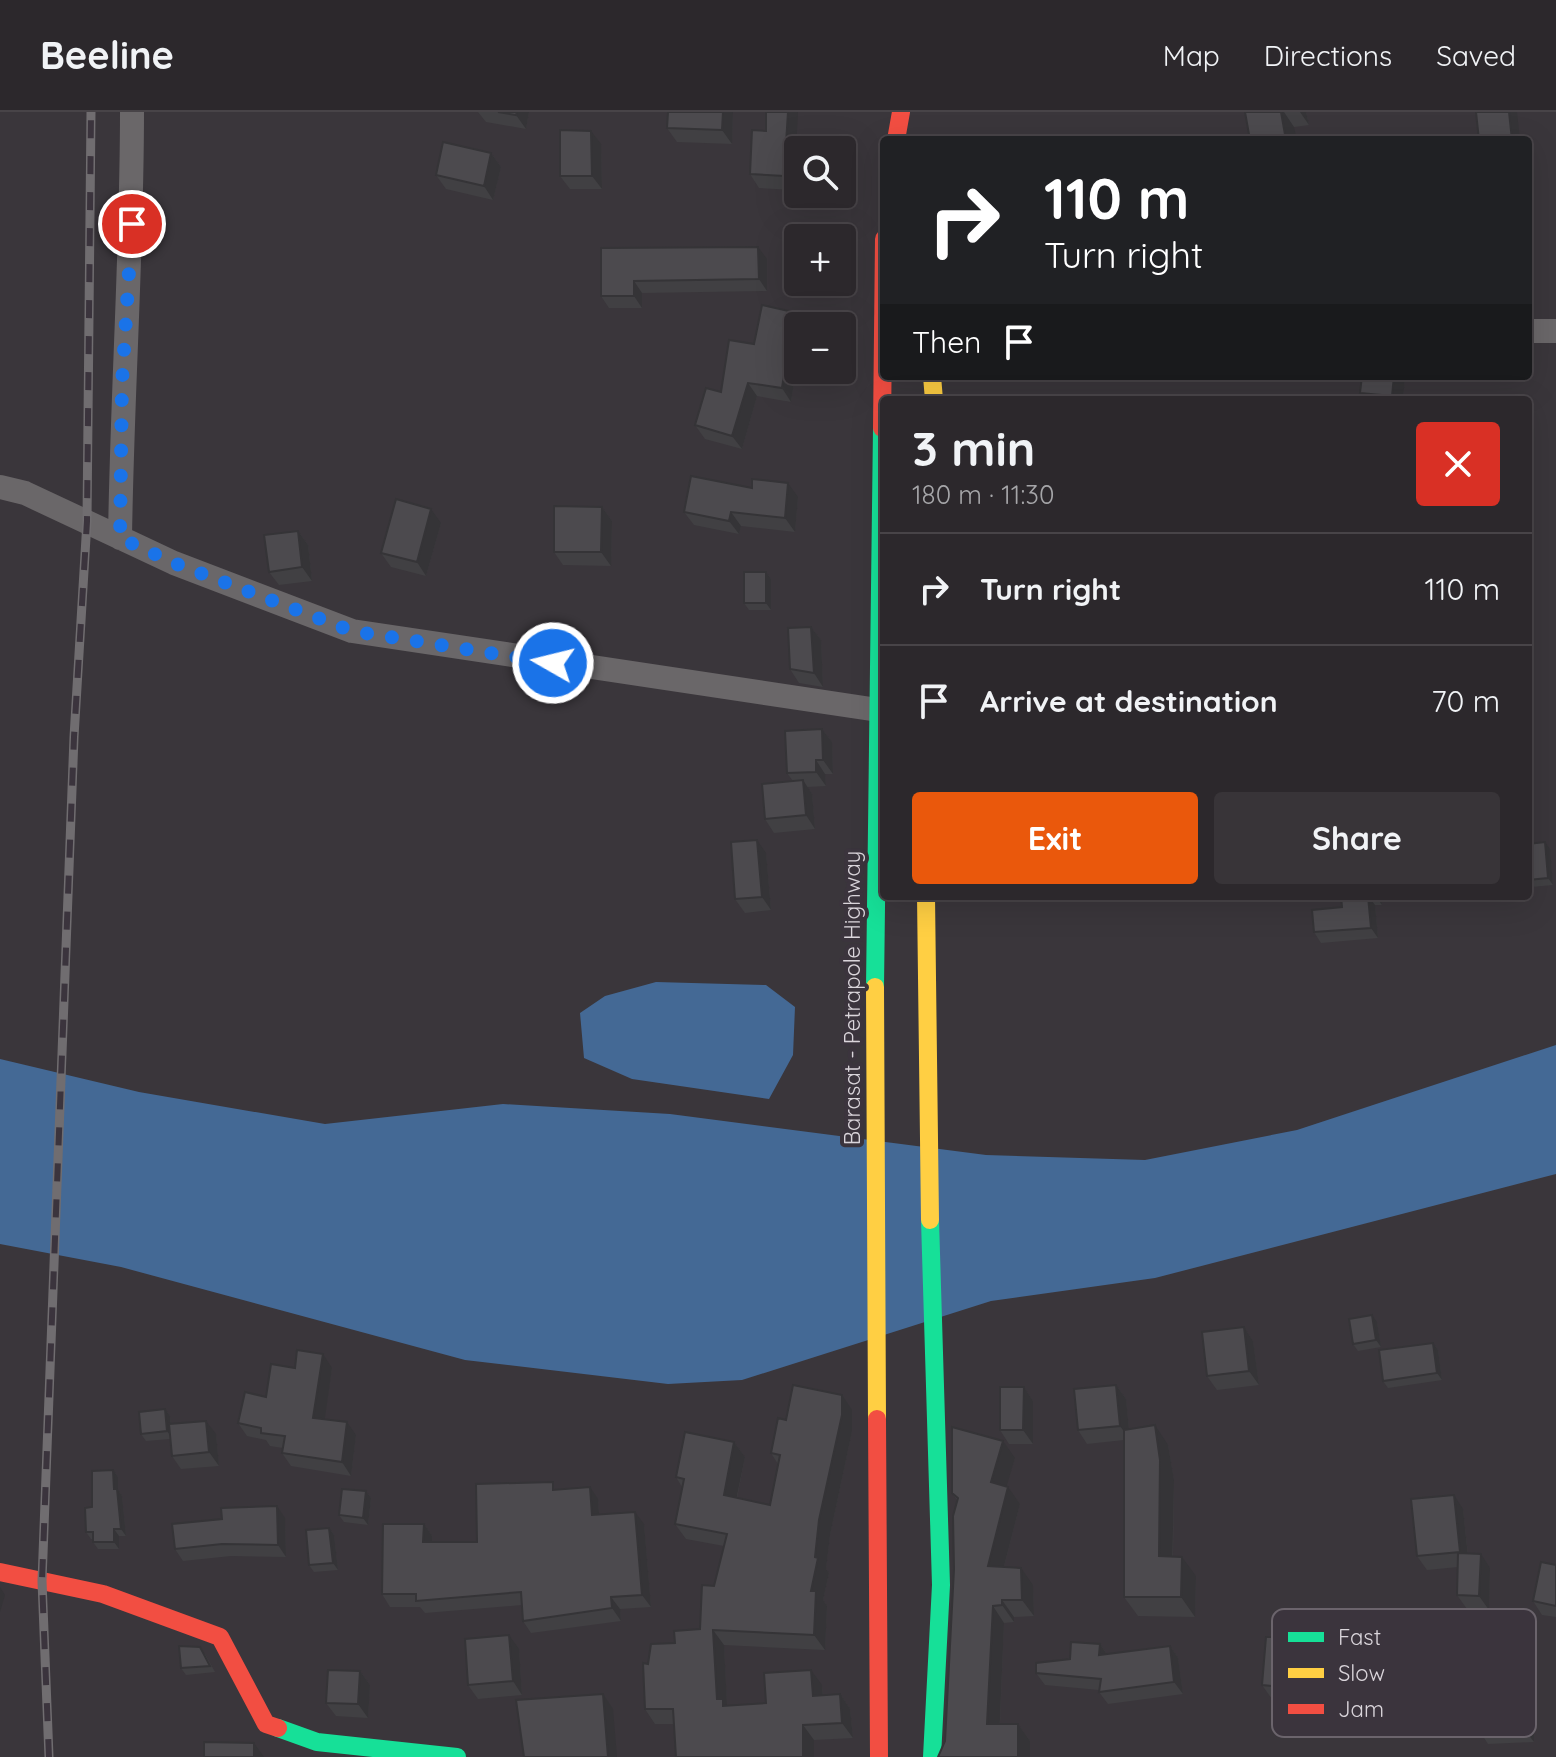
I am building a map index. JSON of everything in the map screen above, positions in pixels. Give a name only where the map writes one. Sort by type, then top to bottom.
[{"type":"main road","points":[[897,136],[901,112]]},
{"type":"main road","name":"Barasat - Petrapole Highway","points":[[879,1757],[875,944],[880,553]]},
{"type":"main road","points":[[926,900],[936,1474],[941,1585],[932,1757]]},
{"type":"main road","points":[[0,1572],[103,1594],[220,1637],[266,1724],[317,1742],[457,1757]]},
{"type":"street","points":[[120,538],[122,382],[132,252],[132,112]]},
{"type":"street","points":[[1532,331],[1556,331]]},
{"type":"street","points":[[0,487],[25,493],[174,563],[352,631],[878,710]]},
{"type":"water","points":[[656,982],[766,985],[795,1007],[793,1055],[769,1099],[632,1079],[584,1058],[580,1013],[605,996]]},
{"type":"water","points":[[1556,1045],[1556,1174],[1155,1278],[991,1301],[742,1380],[668,1384],[465,1360],[121,1267],[0,1244],[0,1059],[139,1092],[325,1124],[503,1104],[670,1114],[986,1155],[1145,1160],[1297,1130]]},
{"type":"building","points":[[668,112],[723,112],[722,130],[667,128]]},
{"type":"building","points":[[766,112],[788,112],[786,136],[784,136],[784,176],[750,174],[752,130],[766,131]]},
{"type":"building","points":[[1245,112],[1281,112],[1285,136],[1249,136]]},
{"type":"building","points":[[1476,112],[1509,112],[1512,136],[1479,136]]},
{"type":"building","points":[[560,130],[591,131],[592,176],[560,176]]},
{"type":"building","points":[[443,142],[491,153],[484,186],[436,175]]},
{"type":"building","points":[[758,247],[759,279],[634,281],[634,296],[601,296],[601,248]]},
{"type":"building","points":[[762,305],[793,312],[784,312],[782,388],[748,383],[732,436],[695,425],[706,388],[721,392],[729,340],[754,344]]},
{"type":"building","points":[[1362,380],[1394,380],[1392,396],[1360,393]]},
{"type":"building","points":[[691,476],[752,488],[752,479],[788,483],[785,518],[731,512],[729,521],[684,512]]},
{"type":"building","points":[[396,499],[431,509],[417,562],[381,553]]},
{"type":"building","points":[[554,506],[602,507],[601,552],[554,552]]},
{"type":"building","points":[[298,531],[302,567],[269,572],[264,535]]},
{"type":"building","points":[[744,572],[766,572],[766,603],[744,603]]},
{"type":"building","points":[[811,627],[814,673],[790,669],[788,628]]},
{"type":"building","points":[[822,729],[823,760],[816,760],[816,772],[787,773],[785,731]]},
{"type":"building","points":[[803,780],[806,815],[765,819],[762,784]]},
{"type":"building","points":[[757,840],[762,897],[735,899],[731,842]]},
{"type":"building","points":[[1545,842],[1548,878],[1532,880],[1532,844]]},
{"type":"building","points":[[1341,900],[1368,900],[1371,928],[1314,932],[1312,910],[1342,907]]},
{"type":"building","points":[[1372,1315],[1376,1340],[1353,1344],[1349,1319]]},
{"type":"building","points":[[1244,1327],[1249,1371],[1207,1376],[1202,1332]]},
{"type":"building","points":[[1433,1343],[1437,1373],[1383,1381],[1379,1350]]},
{"type":"building","points":[[297,1350],[323,1354],[313,1418],[347,1422],[342,1462],[282,1453],[285,1436],[261,1433],[261,1428],[238,1423],[245,1392],[266,1397],[271,1364],[295,1368]]},
{"type":"building","points":[[793,1385],[842,1395],[842,1415],[819,1520],[815,1557],[818,1558],[811,1591],[816,1591],[814,1635],[713,1630],[717,1699],[723,1699],[723,1706],[766,1703],[764,1673],[811,1670],[813,1696],[840,1694],[842,1723],[803,1725],[803,1757],[676,1757],[673,1709],[645,1709],[643,1663],[648,1664],[651,1644],[675,1643],[674,1631],[700,1629],[702,1585],[714,1586],[727,1534],[675,1524],[684,1479],[676,1477],[685,1432],[734,1442],[724,1495],[770,1505],[780,1455],[771,1453],[778,1418],[786,1420]]},
{"type":"building","points":[[1116,1385],[1120,1426],[1078,1430],[1074,1389]]},
{"type":"building","points":[[1000,1387],[1024,1387],[1023,1430],[1000,1430]]},
{"type":"building","points":[[165,1409],[167,1431],[141,1434],[139,1412]]},
{"type":"building","points":[[206,1421],[209,1452],[172,1456],[169,1424]]},
{"type":"building","points":[[1155,1425],[1160,1460],[1159,1556],[1182,1557],[1181,1597],[1124,1597],[1124,1430]]},
{"type":"building","points":[[952,1427],[1003,1441],[991,1482],[1008,1487],[988,1566],[1021,1568],[1022,1600],[1002,1600],[1002,1605],[993,1606],[987,1724],[1018,1724],[1018,1757],[938,1757],[945,1741],[954,1569],[953,1516],[958,1498],[952,1493]]},
{"type":"building","points":[[113,1470],[121,1529],[114,1529],[114,1542],[93,1542],[93,1532],[86,1532],[85,1508],[92,1507],[92,1471]]},
{"type":"building","points":[[553,1482],[553,1490],[590,1487],[592,1515],[635,1512],[642,1595],[611,1597],[612,1608],[523,1621],[521,1592],[416,1601],[416,1594],[382,1594],[383,1524],[424,1524],[423,1542],[477,1542],[476,1484]]},
{"type":"building","points":[[342,1489],[366,1491],[363,1518],[339,1515]]},
{"type":"building","points":[[1454,1495],[1460,1552],[1417,1556],[1411,1499]]},
{"type":"building","points":[[277,1506],[278,1545],[222,1544],[175,1549],[172,1524],[222,1519],[221,1508]]},
{"type":"building","points":[[329,1528],[333,1563],[309,1565],[306,1530]]},
{"type":"building","points":[[1458,1553],[1481,1554],[1479,1596],[1457,1595]]},
{"type":"building","points":[[1541,1562],[1556,1565],[1556,1606],[1533,1601]]},
{"type":"building","points":[[509,1635],[513,1681],[468,1685],[465,1639]]},
{"type":"building","points":[[1266,1637],[1272,1637],[1272,1686],[1262,1685]]},
{"type":"building","points":[[1071,1642],[1100,1644],[1099,1655],[1170,1646],[1174,1682],[1099,1692],[1101,1679],[1036,1673],[1036,1663],[1070,1659]]},
{"type":"building","points":[[179,1646],[200,1647],[210,1666],[181,1668]]},
{"type":"building","points":[[328,1670],[360,1671],[358,1704],[326,1703]]},
{"type":"building","points":[[603,1694],[608,1757],[524,1757],[516,1700]]},
{"type":"building","points":[[204,1742],[254,1743],[254,1757],[204,1757]]},
{"type":"railway","points":[[49,1757],[42,1581],[74,737],[87,521],[91,112]]},
{"type":"traffic: fast","points":[[875,987],[880,588]]},
{"type":"traffic: fast","points":[[930,1220],[941,1585],[932,1757]]},
{"type":"traffic: fast","points":[[278,1728],[317,1742],[457,1757]]},
{"type":"traffic: slow","points":[[932,380],[934,396]]},
{"type":"traffic: slow","points":[[926,900],[930,1220]]},
{"type":"traffic: slow","points":[[875,987],[877,1419]]},
{"type":"traffic: jam","points":[[897,136],[901,112]]},
{"type":"traffic: jam","points":[[882,396],[883,380]]},
{"type":"traffic: jam","points":[[877,1419],[879,1757]]},
{"type":"traffic: jam","points":[[0,1572],[103,1594],[220,1637],[266,1724],[278,1728]]},
{"type":"route","points":[[132,224],[122,382],[120,538],[174,563],[352,631],[553,663]]}]
